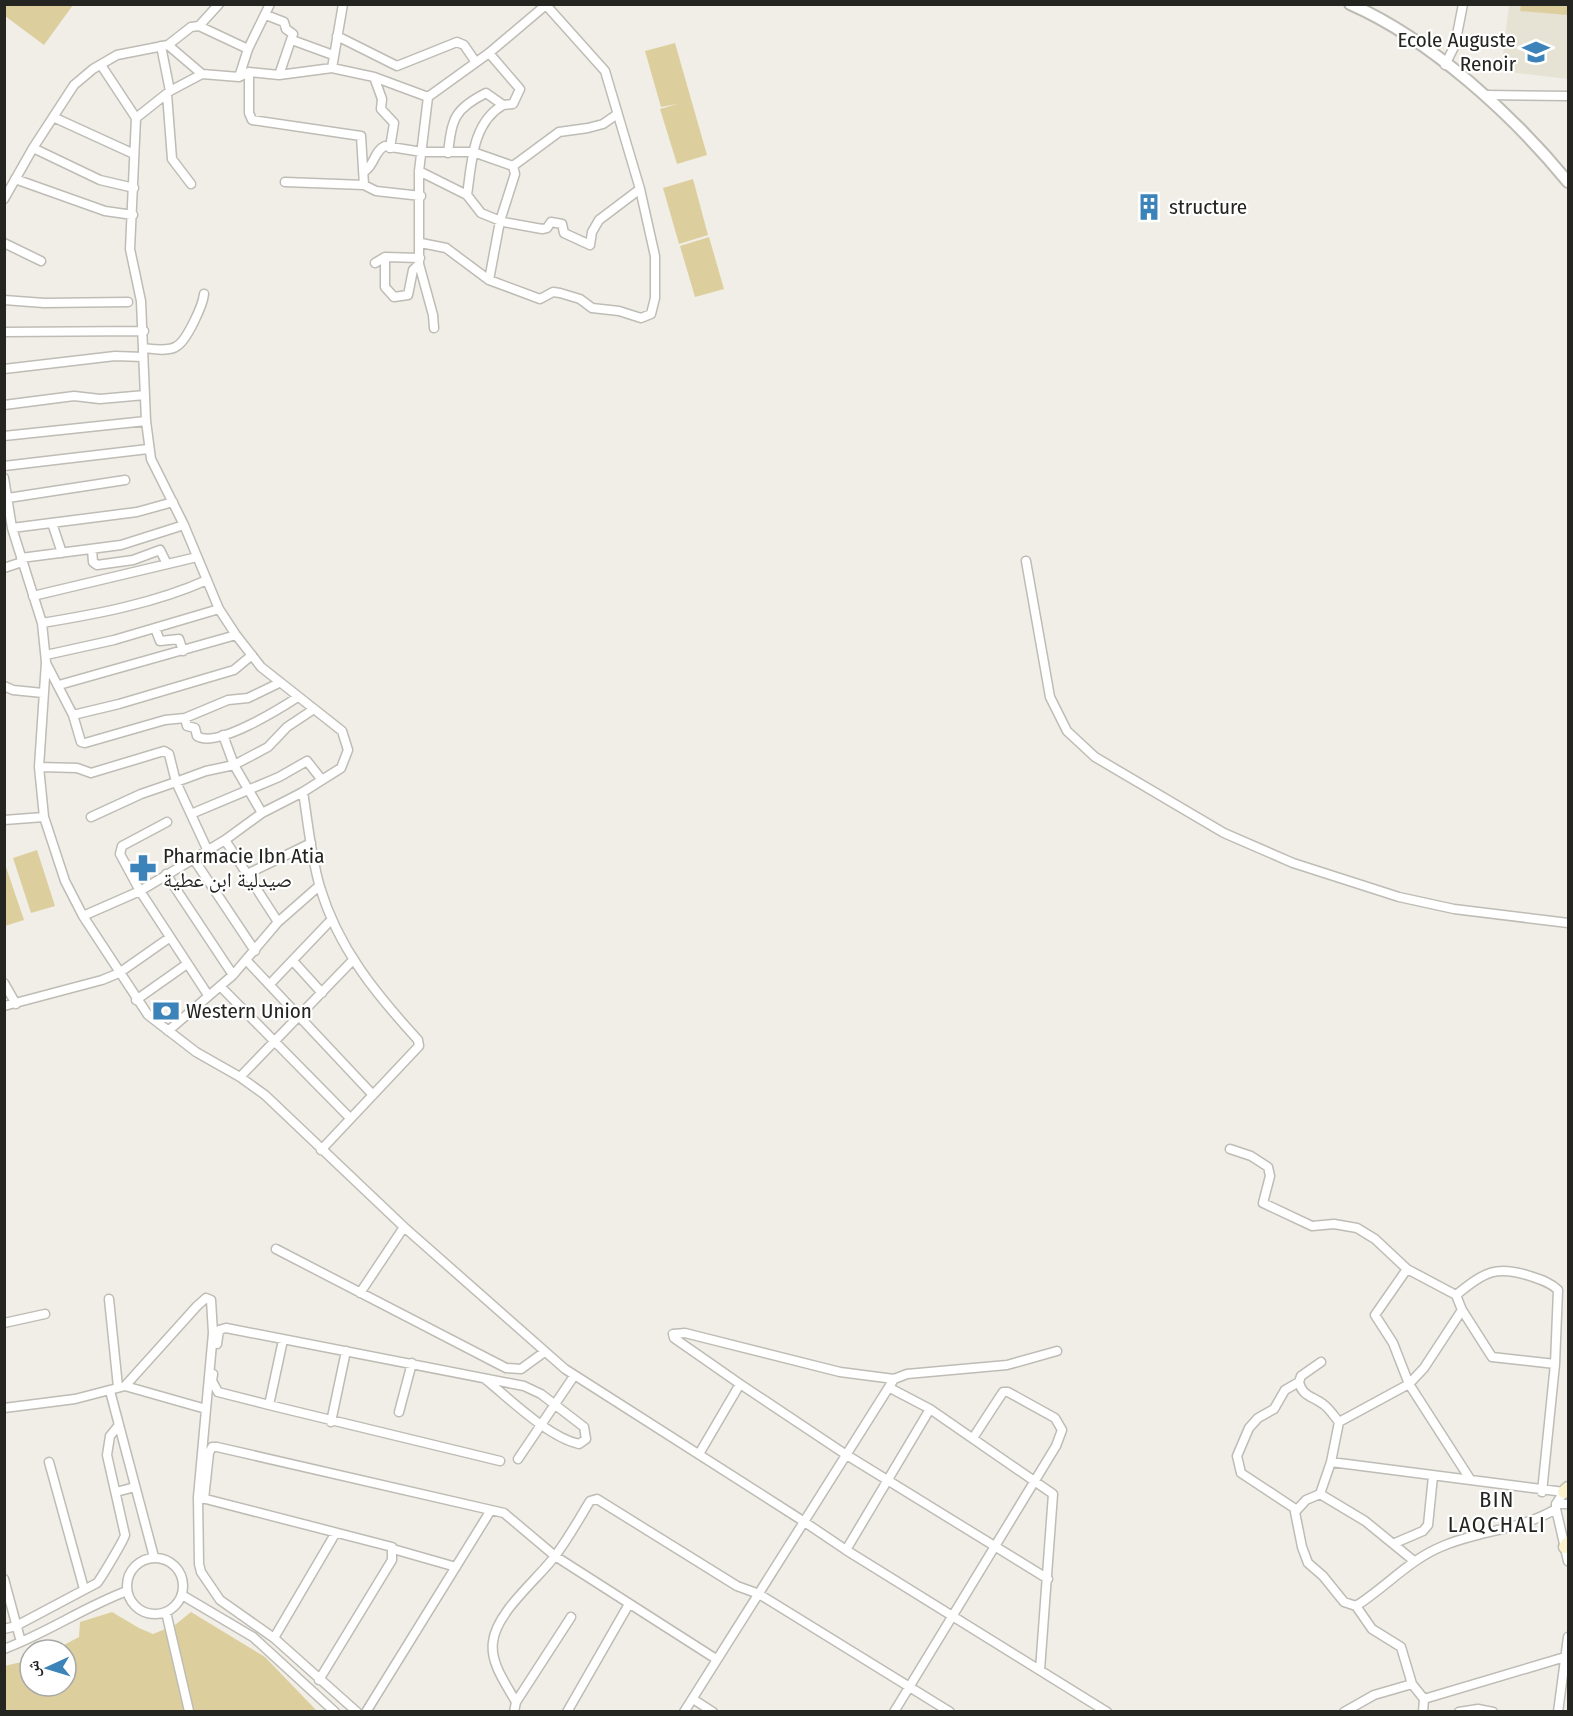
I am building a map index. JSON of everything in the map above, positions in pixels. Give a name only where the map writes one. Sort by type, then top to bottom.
[{"type":"street","points":[[199,26],[219,4]]},
{"type":"street","points":[[239,77],[248,49],[270,4]]},
{"type":"street","points":[[332,69],[343,4]]},
{"type":"street","points":[[1350,4],[1407,36],[1484,95],[1530,136],[1569,182]]},
{"type":"street","points":[[1446,65],[1455,45],[1463,4]]},
{"type":"street","points":[[421,243],[446,248],[489,280],[540,299],[553,292],[580,299],[592,308],[619,311],[642,318],[651,314],[655,298],[655,256],[640,189],[616,115],[605,71],[547,5],[489,53],[428,97],[420,171],[419,261],[433,315],[434,328]]},
{"type":"street","points":[[266,15],[284,22],[286,29],[293,34],[279,75]]},
{"type":"street","points":[[4,199],[33,148],[74,85],[101,64],[117,55],[165,46],[191,27],[199,26],[248,49]]},
{"type":"street","points":[[337,36],[396,66],[457,42],[464,45],[475,61]]},
{"type":"street","points":[[292,40],[333,55]]},
{"type":"street","points":[[165,46],[202,74],[239,77],[249,72],[279,75],[332,69],[374,77],[428,97]]},
{"type":"street","points":[[165,46],[172,159],[191,184]]},
{"type":"street","points":[[467,195],[473,152],[485,119],[489,113],[503,105],[513,104],[520,89],[489,53]]},
{"type":"street","points":[[83,916],[140,891],[225,840],[262,813],[303,792],[340,768],[348,750],[342,732],[279,683],[236,635],[219,609],[184,525],[148,449],[144,331],[141,301],[130,249],[136,118],[101,64]]},
{"type":"street","points":[[249,72],[249,113],[252,120],[359,134],[365,171],[364,185]]},
{"type":"street","points":[[136,118],[169,92],[202,74]]},
{"type":"street","points":[[374,77],[382,99],[381,109],[394,123],[390,148]]},
{"type":"street","points":[[448,153],[452,123],[458,112],[486,93],[503,105]]},
{"type":"street","points":[[1484,95],[1569,96]]},
{"type":"street","points":[[513,166],[559,132],[603,124],[616,115]]},
{"type":"street","points":[[53,117],[134,154]]},
{"type":"street","points":[[365,171],[371,167],[381,147],[422,152],[473,152],[513,166]]},
{"type":"street","points":[[33,148],[106,182],[134,188]]},
{"type":"street","points":[[489,280],[500,220],[515,174],[513,166]]},
{"type":"street","points":[[420,171],[467,195],[481,213],[500,220],[542,229],[547,228],[551,222],[562,224],[564,233],[590,245],[592,232],[599,220],[640,189]]},
{"type":"street","points":[[15,179],[105,211],[133,215]]},
{"type":"street","points":[[285,182],[364,185],[376,191],[420,196]]},
{"type":"street","points":[[4,243],[41,261]]},
{"type":"street","points":[[375,262],[385,257],[419,261]]},
{"type":"street","points":[[385,257],[385,287],[394,297],[408,295],[413,270],[419,261]]},
{"type":"street","points":[[4,369],[143,353],[179,345],[200,308],[204,294]]},
{"type":"street","points":[[4,300],[44,303],[128,302]]},
{"type":"street","points":[[4,332],[144,331]]},
{"type":"street","points":[[4,405],[74,396],[100,399],[145,395]]},
{"type":"street","points":[[4,436],[146,421]]},
{"type":"street","points":[[4,466],[148,449]]},
{"type":"street","points":[[4,478],[12,528],[42,623],[46,659],[39,767],[44,817],[65,881],[83,916],[148,1015],[196,1052],[240,1077],[265,1095],[404,1227],[475,1287],[543,1353],[574,1376],[846,1550],[1107,1712]]},
{"type":"street","points":[[8,498],[125,480]]},
{"type":"street","points":[[12,528],[137,512],[173,502]]},
{"type":"street","points":[[52,524],[62,553]]},
{"type":"street","points":[[4,568],[22,560],[140,541],[184,525]]},
{"type":"street","points":[[92,549],[93,562],[97,565],[133,560],[157,550],[162,552],[167,564]]},
{"type":"street","points":[[33,596],[197,557]]},
{"type":"street","points":[[1026,561],[1050,697],[1067,730],[1095,757],[1224,833],[1293,863],[1399,897],[1454,909],[1569,923]]},
{"type":"street","points":[[42,623],[91,615],[145,601],[186,590],[207,580]]},
{"type":"street","points":[[46,659],[219,609]]},
{"type":"street","points":[[155,628],[160,640],[179,639],[183,651]]},
{"type":"street","points":[[59,685],[236,635]]},
{"type":"street","points":[[73,715],[234,670],[252,655]]},
{"type":"street","points":[[46,659],[73,715],[79,736],[85,743],[165,720],[184,718],[228,700],[248,698],[279,683]]},
{"type":"street","points":[[4,686],[13,690],[43,693]]},
{"type":"street","points":[[184,718],[188,726],[195,728],[200,739],[223,735],[261,721],[298,697]]},
{"type":"street","points":[[91,817],[141,794],[206,771],[234,765],[268,747],[287,727],[314,709]]},
{"type":"street","points":[[223,735],[234,765],[262,813]]},
{"type":"street","points":[[39,767],[77,768],[91,773],[164,751],[170,754],[176,782],[207,849]]},
{"type":"street","points":[[191,814],[249,790],[307,761],[322,780]]},
{"type":"street","points":[[303,792],[320,886],[332,919],[352,961],[379,997],[419,1043],[418,1049],[321,1150]]},
{"type":"street","points":[[4,820],[44,817]]},
{"type":"street","points":[[167,822],[120,850],[140,891],[208,995]]},
{"type":"street","points":[[225,840],[245,875],[278,922]]},
{"type":"street","points":[[245,875],[311,843]]},
{"type":"street","points":[[193,858],[255,951]]},
{"type":"street","points":[[166,874],[233,975]]},
{"type":"street","points":[[168,1031],[233,975],[278,922],[320,886]]},
{"type":"street","points":[[270,984],[332,919]]},
{"type":"street","points":[[4,1006],[102,980],[119,973],[169,938]]},
{"type":"street","points":[[246,961],[373,1095]]},
{"type":"street","points":[[293,961],[321,993]]},
{"type":"street","points":[[240,1077],[274,1039],[352,961]]},
{"type":"street","points":[[136,1000],[187,964]]},
{"type":"street","points":[[4,982],[16,1004]]},
{"type":"street","points":[[220,986],[350,1118]]},
{"type":"street","points":[[1230,1149],[1251,1156],[1268,1167],[1270,1176],[1263,1203],[1312,1226],[1334,1224],[1357,1228],[1375,1239],[1407,1269],[1456,1295],[1462,1310],[1492,1357],[1554,1364]]},
{"type":"street","points":[[360,1293],[404,1227]]},
{"type":"street","points":[[276,1249],[506,1368],[521,1369],[543,1353]]},
{"type":"street","points":[[1456,1295],[1481,1276],[1503,1268],[1555,1286],[1559,1296],[1542,1492]]},
{"type":"street","points":[[1407,1269],[1375,1315],[1393,1343],[1409,1384],[1470,1479]]},
{"type":"street","points":[[117,1388],[197,1306],[206,1298],[210,1299],[213,1303],[213,1333],[197,1551],[201,1572],[220,1600],[274,1638],[357,1712]]},
{"type":"street","points":[[109,1299],[119,1425],[154,1557]]},
{"type":"street","points":[[1339,1422],[1409,1384],[1424,1368],[1462,1310]]},
{"type":"street","points":[[4,1323],[45,1314]]},
{"type":"street","points":[[485,1379],[542,1424],[573,1442],[579,1444],[586,1439],[584,1427],[541,1394],[524,1386],[223,1328],[219,1333],[212,1382],[218,1392],[331,1422],[500,1461]]},
{"type":"street","points":[[1048,1579],[845,1454],[674,1338],[673,1334],[685,1334],[840,1372],[894,1379],[907,1374],[1007,1365],[1057,1351]]},
{"type":"street","points":[[268,1405],[283,1340]]},
{"type":"street","points":[[331,1422],[346,1352]]},
{"type":"street","points":[[1321,1362],[1301,1376],[1299,1382],[1285,1390],[1274,1409],[1258,1418],[1249,1428],[1237,1456],[1241,1473],[1297,1510],[1302,1547],[1308,1563],[1323,1576],[1344,1602],[1356,1606],[1372,1629],[1401,1647],[1412,1684],[1424,1699],[1424,1712]]},
{"type":"street","points":[[399,1412],[412,1363]]},
{"type":"street","points":[[518,1459],[574,1376]]},
{"type":"street","points":[[684,1712],[894,1379]]},
{"type":"street","points":[[1299,1382],[1307,1396],[1324,1404],[1339,1422]]},
{"type":"street","points":[[699,1454],[740,1383]]},
{"type":"street","points":[[4,1408],[60,1402],[117,1388],[206,1409]]},
{"type":"street","points":[[890,1388],[930,1409],[1049,1489],[1055,1498],[1041,1670]]},
{"type":"street","points":[[894,1712],[1062,1433],[1059,1422],[1055,1418],[1012,1392],[1004,1392],[973,1438]]},
{"type":"street","points":[[846,1550],[930,1409]]},
{"type":"street","points":[[1297,1510],[1306,1500],[1320,1494],[1331,1462],[1339,1422]]},
{"type":"street","points":[[4,1629],[16,1626],[103,1578],[110,1559],[125,1537],[107,1448],[110,1436],[119,1425]]},
{"type":"street","points":[[201,1498],[209,1453],[212,1447],[217,1447],[504,1513],[555,1556],[716,1659]]},
{"type":"street","points":[[49,1462],[84,1589]]},
{"type":"street","points":[[1331,1462],[1470,1479],[1542,1492],[1567,1494]]},
{"type":"street","points":[[1395,1543],[1423,1531],[1428,1525],[1433,1476]]},
{"type":"street","points":[[116,1492],[135,1487]]},
{"type":"street","points":[[1320,1494],[1365,1521],[1395,1543],[1414,1561]]},
{"type":"street","points":[[1356,1606],[1414,1561],[1451,1543],[1522,1525],[1556,1507],[1567,1494]]},
{"type":"street","points":[[201,1498],[335,1534],[390,1544],[393,1549],[392,1560],[319,1680]]},
{"type":"street","points":[[515,1709],[493,1651],[493,1640],[497,1629],[518,1599],[555,1556],[590,1501],[600,1499],[737,1586],[759,1594],[950,1712]]},
{"type":"street","points":[[1556,1507],[1567,1545],[1569,1561]]},
{"type":"street","points":[[366,1712],[491,1510]]},
{"type":"street","points":[[274,1638],[335,1534]]},
{"type":"street","points":[[393,1549],[456,1567]]},
{"type":"street","points":[[154,1557],[176,1566],[183,1583],[182,1595],[177,1604],[166,1612],[154,1615],[142,1611],[132,1603],[127,1591],[129,1575],[134,1566],[154,1557]]},
{"type":"street","points":[[4,1579],[20,1638]]},
{"type":"street","points":[[28,1638],[92,1604],[127,1591]]},
{"type":"street","points":[[182,1595],[253,1637],[335,1712]]},
{"type":"street","points":[[567,1712],[629,1604]]},
{"type":"street","points":[[166,1612],[189,1711]]},
{"type":"street","points":[[515,1709],[571,1617]]},
{"type":"street","points":[[1558,1712],[1569,1636]]},
{"type":"street","points":[[1424,1699],[1565,1657]]},
{"type":"street","points":[[1344,1712],[1374,1695],[1412,1684]]},
{"type":"street","points":[[693,1699],[713,1712]]},
{"type":"street","points":[[1459,1712],[1478,1708],[1493,1712]]},
{"type":"shaded area","points":[[5,4],[73,5],[44,45],[5,16]]},
{"type":"shaded area","name":"Ecole Auguste Renoir","points":[[1509,5],[1568,5],[1568,79],[1501,71]]},
{"type":"shaded area","points":[[1521,5],[1568,5],[1568,15],[1520,11]]},
{"type":"shaded area","points":[[675,43],[707,155],[677,164],[660,109],[677,104],[661,107],[645,51]]},
{"type":"shaded area","points":[[693,179],[708,235],[679,244],[663,188]]},
{"type":"shaded area","points":[[709,237],[724,289],[695,297],[680,246]]},
{"type":"shaded area","points":[[37,850],[55,906],[31,913],[13,858]]},
{"type":"shaded area","points":[[4,861],[24,920],[5,926],[4,926]]},
{"type":"shaded area","points":[[112,1612],[153,1634],[175,1625],[191,1612],[265,1657],[317,1711],[5,1711],[4,1666],[18,1663],[18,1698],[78,1698],[77,1638],[80,1622]]},
{"type":"place","name":"Ecole Auguste Renoir","points":[[1536,52]]},
{"type":"place","name":"structure","points":[[1149,207]]},
{"type":"place","name":"Pharmacie Ibn Atia صيدلية ابن عطية","points":[[143,868]]},
{"type":"place","name":"Western Union","points":[[166,1011]]},
{"type":"district","name":"BIN LAQCHALI","points":[[1497,1512]]}]
